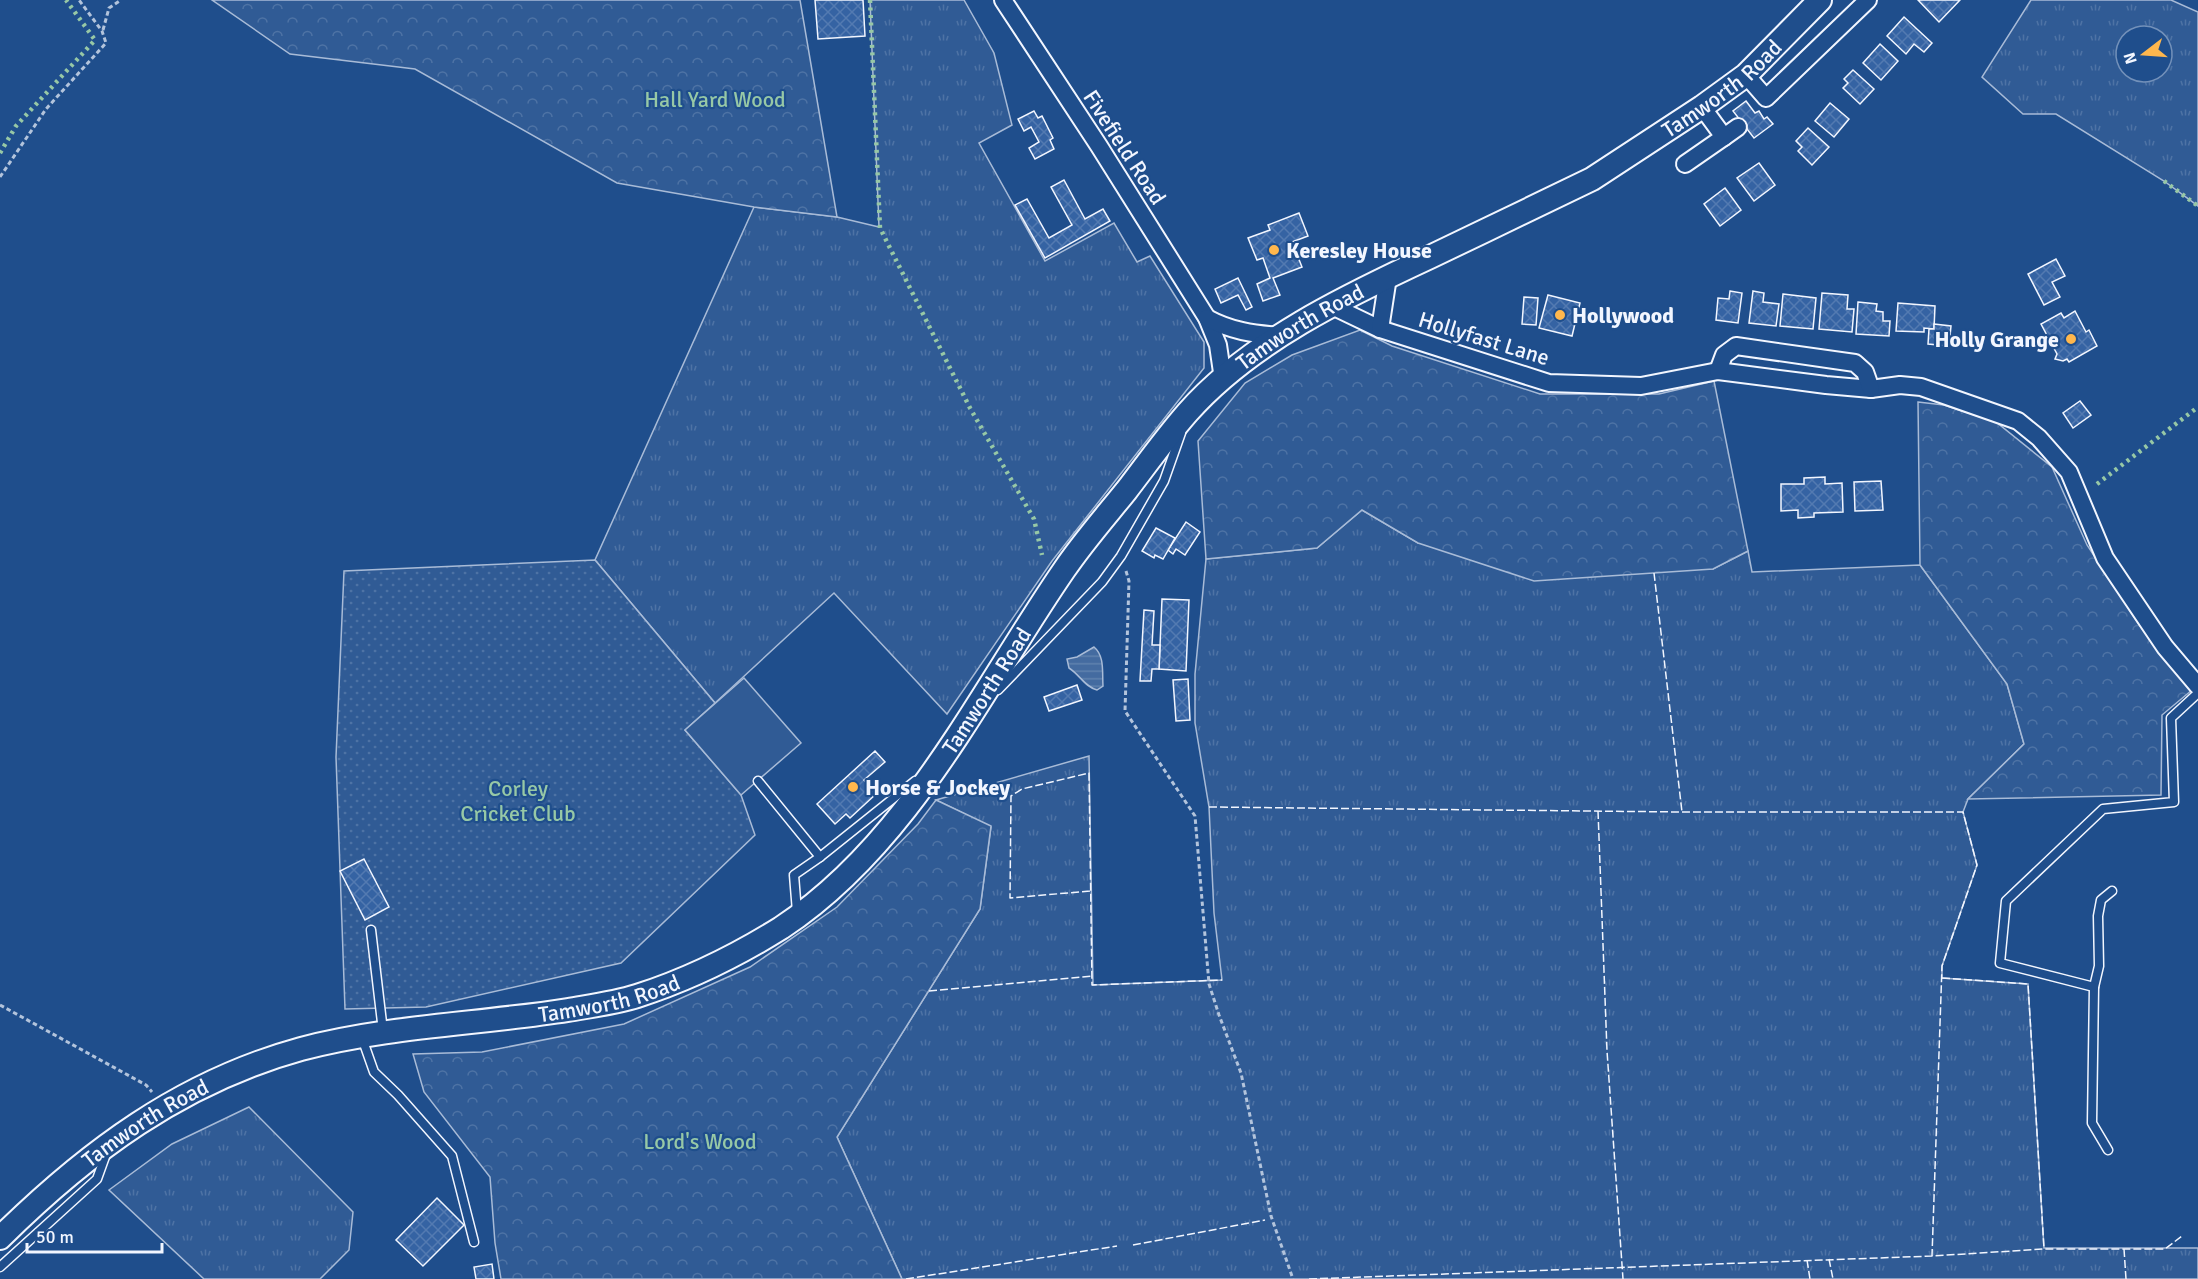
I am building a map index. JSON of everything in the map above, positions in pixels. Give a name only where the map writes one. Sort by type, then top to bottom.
[{"type":"main road","name":"Tamworth Road","points":[[0,1238],[75,1169],[110,1142],[198,1087],[256,1063],[303,1049],[361,1037],[549,1013],[633,998],[710,968],[745,950],[798,916],[836,885],[886,833],[965,724],[1066,566],[1190,410],[1223,379],[1280,336],[1330,305],[1592,178],[1702,107],[1746,75],[1820,0]]},
{"type":"street","name":"Fivefield Road","points":[[1003,0],[1099,146],[1207,318],[1218,345],[1223,379]]},
{"type":"street","points":[[1746,75],[1766,98],[1868,0]]},
{"type":"street","points":[[1685,164],[1731,132],[1702,107]]},
{"type":"street","points":[[1380,329],[1388,277]]},
{"type":"street","name":"Hollyfast Lane","points":[[1330,305],[1380,329],[1549,383],[1641,386],[1718,370],[1871,389],[1900,385],[1921,387],[2018,421],[2039,438],[2068,472],[2105,558],[2165,647],[2198,686]]},
{"type":"street","points":[[1207,318],[1236,331],[1280,336]]},
{"type":"street","points":[[1718,370],[1724,355],[1736,346],[1855,363],[1865,372],[1871,389]]},
{"type":"lane","points":[[965,724],[1102,582],[1121,555],[1164,481],[1190,410]]},
{"type":"lane","points":[[2094,987],[2000,963],[2006,901],[2103,809],[2174,802],[2171,718],[2198,693]]},
{"type":"lane","points":[[798,916],[794,875],[939,762]]},
{"type":"lane","points":[[758,781],[820,856]]},
{"type":"lane","points":[[2108,1150],[2092,1123],[2094,987],[2099,966],[2098,916],[2102,900],[2112,891]]},
{"type":"lane","points":[[371,930],[384,1034]]},
{"type":"lane","points":[[361,1037],[374,1072],[398,1095],[452,1156],[474,1242]]},
{"type":"lane","points":[[0,1267],[97,1179],[110,1142]]},
{"type":"path","points":[[0,177],[46,109],[106,43],[102,31],[79,0]]},
{"type":"path","points":[[102,31],[109,8],[121,0]]},
{"type":"path","points":[[1121,555],[1129,581],[1125,711],[1195,816],[1209,984],[1241,1073],[1271,1216],[1293,1279]]},
{"type":"path","points":[[0,1005],[146,1085],[165,1106]]},
{"type":"green space","name":"Hall Yard Wood","points":[[212,0],[800,0],[837,217],[754,207],[617,183],[415,69],[290,54]]},
{"type":"green space","points":[[870,0],[964,0],[994,53],[1012,125],[979,143],[1045,261],[1114,223],[1137,262],[1150,256],[1204,342],[1204,368],[1052,561],[947,714],[834,593],[715,703],[595,560],[754,207],[837,217],[879,227]]},
{"type":"green space","points":[[2031,0],[2171,0],[2198,12],[2198,206],[2164,181],[2056,114],[2023,114],[1982,77]]},
{"type":"green space","points":[[1360,330],[1392,346],[1540,394],[1659,394],[1714,381],[1748,551],[1713,569],[1534,581],[1418,543],[1362,510],[1317,548],[1206,559],[1198,441],[1245,383],[1292,355]]},
{"type":"green space","points":[[1918,402],[1944,405],[1996,422],[2052,467],[2087,545],[2138,623],[2192,690],[2162,715],[2161,795],[1968,799],[2024,744],[2007,684],[1920,565]]},
{"type":"green space","points":[[1362,510],[1418,543],[1713,569],[1748,551],[1752,572],[1920,565],[2007,684],[2024,744],[1968,799],[1963,812],[1977,865],[1942,966],[1942,978],[2028,984],[2044,1248],[2198,1248],[2198,1279],[902,1279],[837,1137],[980,909],[991,827],[936,800],[1089,756],[1093,985],[1222,980],[1214,913],[1209,807],[1195,723],[1195,674],[1206,559],[1317,548]]},
{"type":"green space","name":"Corley Cricket Club","points":[[595,560],[715,703],[685,730],[741,795],[755,835],[621,963],[426,1007],[345,1009],[336,757],[344,571]]},
{"type":"green space","name":"Lord's Wood","points":[[936,800],[991,826],[980,909],[837,1137],[902,1279],[501,1279],[495,1243],[490,1177],[424,1092],[413,1054],[482,1052],[624,1024],[750,967],[837,907],[918,824]]},
{"type":"green space","points":[[249,1107],[353,1212],[349,1250],[320,1279],[204,1279],[109,1190],[172,1144]]},
{"type":"shaded area","points":[[1094,647],[1100,655],[1102,665],[1103,686],[1097,690],[1069,668],[1067,659],[1077,657]]},
{"type":"shaded area","points":[[744,678],[801,743],[741,795],[685,730]]},
{"type":"building","points":[[815,0],[863,0],[865,36],[818,39]]},
{"type":"building","points":[[1918,0],[1960,0],[1939,22]]},
{"type":"building","points":[[1904,17],[1932,43],[1924,52],[1914,44],[1906,54],[1887,36]]},
{"type":"building","points":[[1880,44],[1898,61],[1881,80],[1863,63]]},
{"type":"building","points":[[1853,70],[1874,89],[1860,104],[1843,88],[1848,83],[1844,79]]},
{"type":"building","points":[[1746,101],[1755,113],[1759,111],[1764,119],[1767,117],[1773,124],[1754,138],[1733,111]]},
{"type":"building","points":[[1830,103],[1849,119],[1834,137],[1815,121]]},
{"type":"building","points":[[1034,111],[1038,118],[1042,116],[1053,138],[1050,140],[1054,149],[1035,159],[1029,148],[1039,142],[1031,127],[1024,131],[1018,119]]},
{"type":"building","points":[[1808,128],[1829,147],[1812,165],[1798,151],[1802,147],[1796,141]]},
{"type":"building","points":[[1759,163],[1775,185],[1754,201],[1737,178]]},
{"type":"building","points":[[1064,180],[1085,219],[1103,209],[1110,221],[1045,258],[1015,205],[1027,199],[1049,238],[1072,225],[1051,187]]},
{"type":"building","points":[[1725,188],[1741,210],[1720,226],[1704,204]]},
{"type":"building","name":"Keresley House","points":[[1299,213],[1308,236],[1292,242],[1302,267],[1273,278],[1280,295],[1263,301],[1257,284],[1270,278],[1263,258],[1257,260],[1248,238],[1270,230],[1268,225]]},
{"type":"building","points":[[2056,259],[2065,276],[2052,282],[2060,297],[2044,305],[2028,274]]},
{"type":"building","points":[[1238,278],[1252,307],[1246,310],[1238,295],[1221,303],[1215,289]]},
{"type":"building","points":[[1730,291],[1742,293],[1738,323],[1716,320],[1718,298],[1729,299]]},
{"type":"building","points":[[1753,291],[1764,293],[1763,302],[1779,304],[1776,326],[1749,323]]},
{"type":"building","points":[[1822,293],[1848,295],[1847,309],[1854,309],[1852,332],[1819,329]]},
{"type":"building","points":[[1783,294],[1816,298],[1813,329],[1780,326]]},
{"type":"building","name":"Hollywood","points":[[1548,295],[1580,303],[1572,336],[1539,328]]},
{"type":"building","points":[[1524,297],[1538,298],[1536,325],[1522,324]]},
{"type":"building","points":[[1858,302],[1877,304],[1876,311],[1883,312],[1883,321],[1890,321],[1889,336],[1856,334]]},
{"type":"building","points":[[1898,303],[1935,306],[1934,329],[1924,328],[1924,332],[1896,331]]},
{"type":"building","name":"Holly Grange","points":[[2075,311],[2086,332],[2089,330],[2097,346],[2069,362],[2067,359],[2063,361],[2055,359],[2057,354],[2041,324],[2061,313],[2064,318]]},
{"type":"building","points":[[1934,324],[1951,326],[1949,346],[1928,344],[1929,329],[1934,329]]},
{"type":"building","points":[[2080,401],[2091,415],[2073,428],[2063,413]]},
{"type":"building","points":[[1825,477],[1825,484],[1842,483],[1843,512],[1814,513],[1814,517],[1798,518],[1798,510],[1781,511],[1781,484],[1804,484],[1804,478]]},
{"type":"building","points":[[1881,481],[1883,510],[1855,511],[1854,482]]},
{"type":"building","points":[[1186,522],[1200,532],[1185,555],[1176,549],[1173,554],[1168,550]]},
{"type":"building","points":[[1156,528],[1175,538],[1163,559],[1155,555],[1154,558],[1142,551]]},
{"type":"building","points":[[1162,599],[1189,600],[1186,671],[1159,669]]},
{"type":"building","points":[[1144,610],[1154,611],[1152,645],[1160,645],[1159,669],[1152,669],[1151,681],[1140,681]]},
{"type":"building","points":[[1188,679],[1190,720],[1176,721],[1173,680]]},
{"type":"building","points":[[1077,685],[1082,700],[1049,711],[1044,697]]},
{"type":"building","name":"Horse & Jockey","points":[[875,751],[885,762],[864,780],[876,794],[850,818],[846,814],[835,824],[817,804]]},
{"type":"building","points":[[364,859],[389,907],[365,920],[340,871]]},
{"type":"building","points":[[437,1198],[464,1225],[423,1266],[396,1240]]},
{"type":"building","points":[[492,1264],[494,1279],[476,1279],[474,1267]]},
{"type":"hedge","points":[[0,153],[16,126],[95,40],[66,0]]},
{"type":"hedge","points":[[870,0],[880,228],[970,408],[1034,519],[1042,555]]},
{"type":"hedge","points":[[2164,181],[2198,206]]},
{"type":"hedge","points":[[2097,484],[2198,407]]},
{"type":"fence","points":[[1654,573],[1682,812]]},
{"type":"fence","points":[[1090,891],[1010,898],[1011,796],[1022,789],[1089,773],[1092,985],[1222,980]]},
{"type":"fence","points":[[1209,807],[1682,812],[1963,812],[1977,865],[1942,966],[1932,1256]]},
{"type":"fence","points":[[1598,811],[1607,1051],[1623,1279]]},
{"type":"fence","points":[[929,991],[1092,976]]},
{"type":"fence","points":[[1942,978],[2028,984],[2044,1249]]},
{"type":"fence","points":[[1133,1245],[1265,1220]]},
{"type":"fence","points":[[1309,1279],[1932,1256],[2044,1249],[2165,1249],[2182,1236]]},
{"type":"fence","points":[[906,1279],[1117,1246]]},
{"type":"fence","points":[[2124,1249],[2126,1279]]},
{"type":"fence","points":[[1829,1259],[1833,1279]]},
{"type":"fence","points":[[1807,1260],[1810,1279]]},
{"type":"place","name":"Keresley House","points":[[1274,250]]},
{"type":"place","name":"Hollywood","points":[[1560,315]]},
{"type":"place","name":"Holly Grange","points":[[2071,339]]},
{"type":"place","name":"Horse & Jockey","points":[[853,787]]}]
